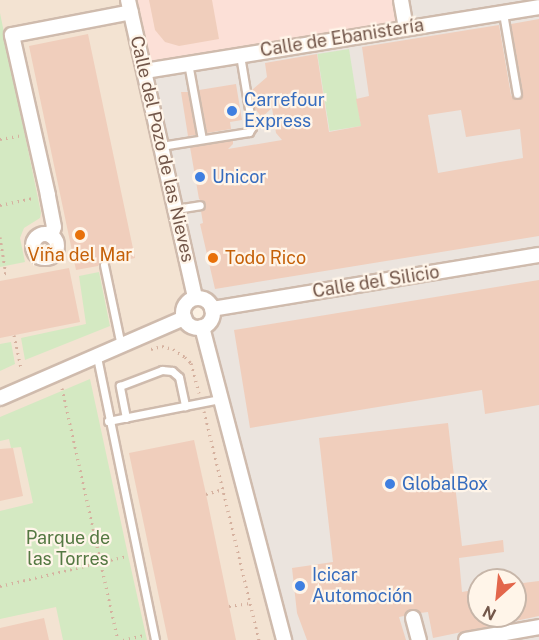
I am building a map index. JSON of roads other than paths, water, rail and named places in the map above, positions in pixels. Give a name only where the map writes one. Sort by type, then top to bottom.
[{"type":"street","points":[[401,0],[406,27]]},
{"type":"street","points":[[51,236],[54,227],[48,195],[32,133],[12,35],[129,6]]},
{"type":"street","name":"Calle del Pozo de las Nieves","points":[[129,6],[195,298]]},
{"type":"street","name":"Calle de Ebanistería","points":[[145,71],[539,7]]},
{"type":"street","name":"Calle del Silicio","points":[[212,309],[539,255]]},
{"type":"street","points":[[195,298],[202,299],[212,309],[209,323],[202,327],[194,328],[184,318],[183,310],[188,302],[195,298]]},
{"type":"street","points":[[0,398],[184,318]]},
{"type":"street","points":[[202,327],[284,640]]},
{"type":"street","points":[[413,618],[419,640]]},
{"type":"street","points":[[466,640],[539,627]]},
{"type":"lane","points":[[503,13],[517,94]]},
{"type":"lane","points":[[161,146],[249,132],[252,127],[240,55]]},
{"type":"lane","points":[[188,63],[202,139]]},
{"type":"lane","points":[[176,208],[200,205]]},
{"type":"lane","points":[[104,265],[121,346]]},
{"type":"lane","points":[[97,357],[108,421],[154,636]]},
{"type":"lane","points":[[126,418],[120,386],[162,370],[172,371],[179,377],[185,406]]},
{"type":"lane","points":[[108,421],[220,399]]},
{"type":"place","name":"Carrefour Express","points":[[232,111]]},
{"type":"place","name":"Unicor","points":[[200,177]]},
{"type":"place","name":"Viña del Mar","points":[[80,235]]},
{"type":"place","name":"Todo Rico","points":[[213,258]]},
{"type":"place","name":"GlobalBox","points":[[390,484]]},
{"type":"place","name":"Icicar Automoción","points":[[300,586]]},
{"type":"park label","name":"Parque de las Torres","points":[[68,549]]}]
